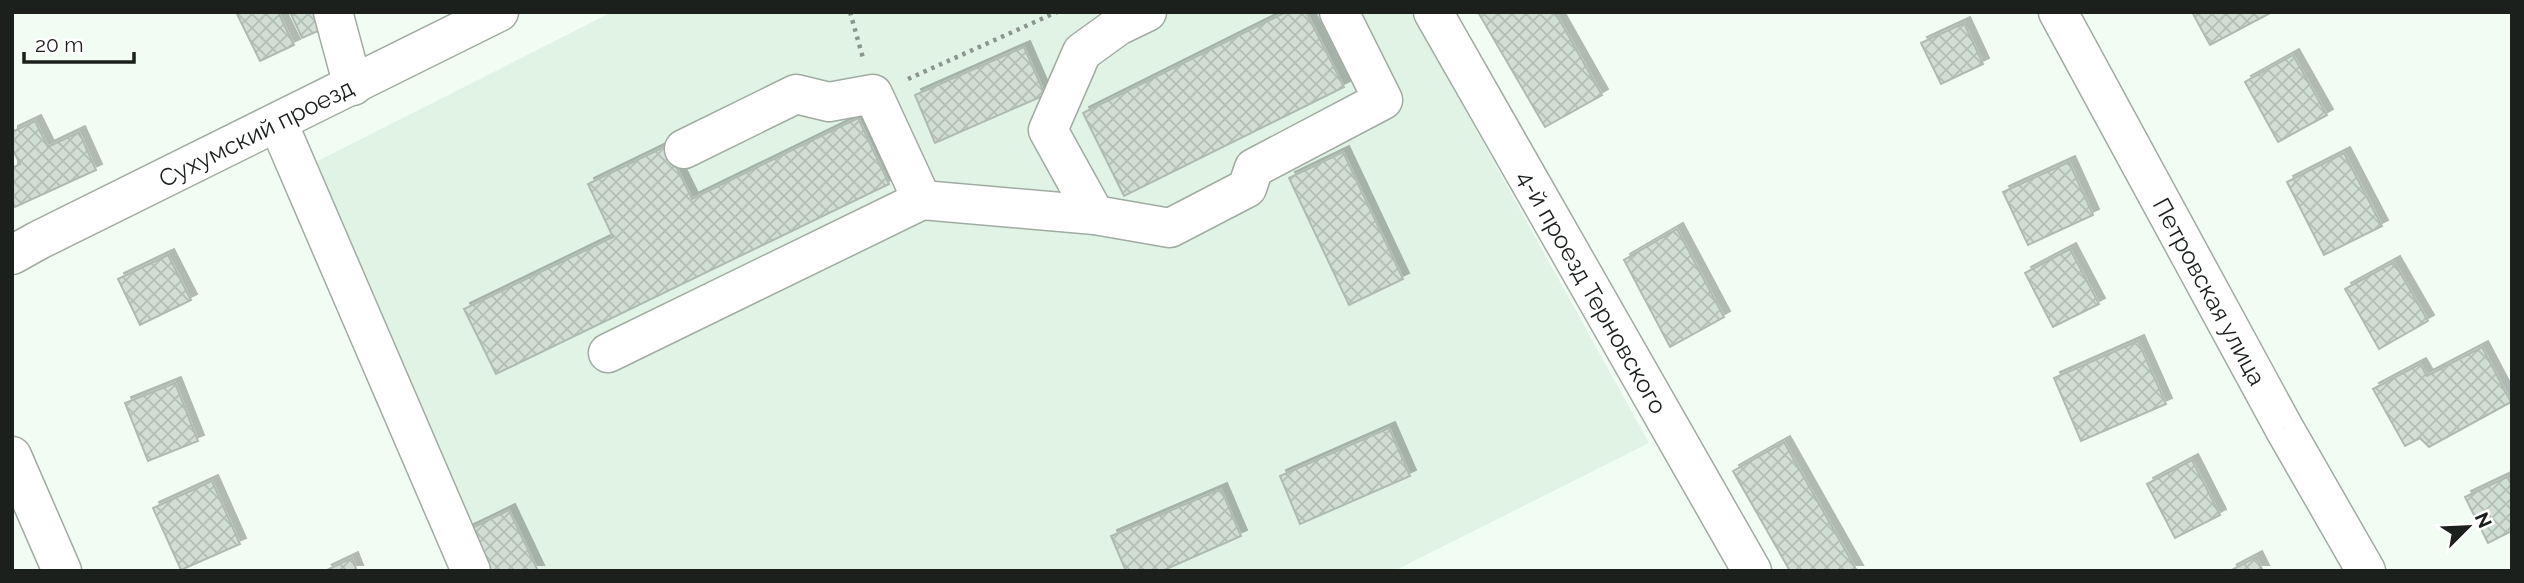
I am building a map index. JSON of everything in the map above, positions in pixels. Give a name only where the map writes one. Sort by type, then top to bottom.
[{"type":"street","points":[[333,12],[353,86]]},
{"type":"street","name":"Сухумский проезд","points":[[12,255],[499,12]]},
{"type":"street","points":[[1096,215],[1048,130],[1082,52],[1118,26],[1147,12]]},
{"type":"street","points":[[608,353],[922,200],[1096,215],[1170,228],[1247,188],[1254,168],[1383,100],[1339,12]]},
{"type":"street","name":"4-й проезд Терновского","points":[[1433,12],[1752,571]]},
{"type":"street","name":"Петровская улица","points":[[2057,12],[2277,416],[2366,571]]},
{"type":"street","points":[[684,149],[796,94],[829,102],[873,94],[922,200]]},
{"type":"street","points":[[278,123],[471,571]]},
{"type":"street","points":[[12,456],[62,571]]},
{"type":"path","points":[[850,12],[873,94],[1057,12]]},
{"type":"shaded area","points":[[612,12],[1411,12],[1649,443],[1394,571],[459,571],[298,171]]},
{"type":"building","points":[[236,12],[278,12],[294,45],[260,61]]},
{"type":"building","points":[[290,12],[327,12],[332,25],[302,38]]},
{"type":"building","points":[[1286,12],[1306,12],[1344,87],[1124,196],[1083,113]]},
{"type":"building","points":[[1478,12],[1555,12],[1602,95],[1545,127]]},
{"type":"building","points":[[2192,12],[2272,12],[2210,45]]},
{"type":"building","points":[[1964,23],[1983,64],[1941,84],[1921,43]]},
{"type":"building","points":[[1024,47],[1045,95],[935,143],[915,95]]},
{"type":"building","points":[[2293,55],[2327,115],[2278,142],[2245,82]]},
{"type":"building","points":[[858,118],[889,184],[496,374],[464,309],[613,237],[588,184],[666,146],[692,199]]},
{"type":"building","points":[[35,121],[48,147],[79,132],[96,170],[15,207],[12,201],[12,168],[20,164],[12,148],[12,132]]},
{"type":"building","points":[[1343,152],[1403,279],[1349,305],[1289,178]]},
{"type":"building","points":[[2344,153],[2382,226],[2324,255],[2287,182]]},
{"type":"building","points":[[2069,162],[2093,215],[2028,245],[2003,192]]},
{"type":"building","points":[[1677,229],[1724,317],[1670,347],[1624,260]]},
{"type":"building","points":[[2070,249],[2099,304],[2053,327],[2025,273]]},
{"type":"building","points":[[168,255],[191,300],[140,325],[118,279]]},
{"type":"building","points":[[2394,262],[2428,321],[2379,349],[2345,289]]},
{"type":"building","points":[[2138,341],[2166,404],[2081,441],[2054,378]]},
{"type":"building","points":[[2482,347],[2511,402],[2429,447],[2420,438],[2405,446],[2373,389],[2420,364],[2427,376]]},
{"type":"building","points":[[175,383],[198,441],[148,461],[125,403]]},
{"type":"building","points":[[1389,428],[1410,476],[1300,524],[1280,476]]},
{"type":"building","points":[[1784,442],[1857,571],[1790,571],[1733,471]]},
{"type":"building","points":[[2192,460],[2220,515],[2175,538],[2147,484]]},
{"type":"building","points":[[2507,477],[2512,485],[2512,531],[2488,543],[2465,497]]},
{"type":"building","points":[[212,481],[240,544],[181,570],[153,508]]},
{"type":"building","points":[[1221,489],[1241,536],[1162,571],[1126,571],[1111,536]]},
{"type":"building","points":[[509,510],[538,571],[485,571],[466,531]]},
{"type":"building","points":[[2256,557],[2263,571],[2230,571]]},
{"type":"building","points":[[352,558],[357,571],[325,571]]}]
